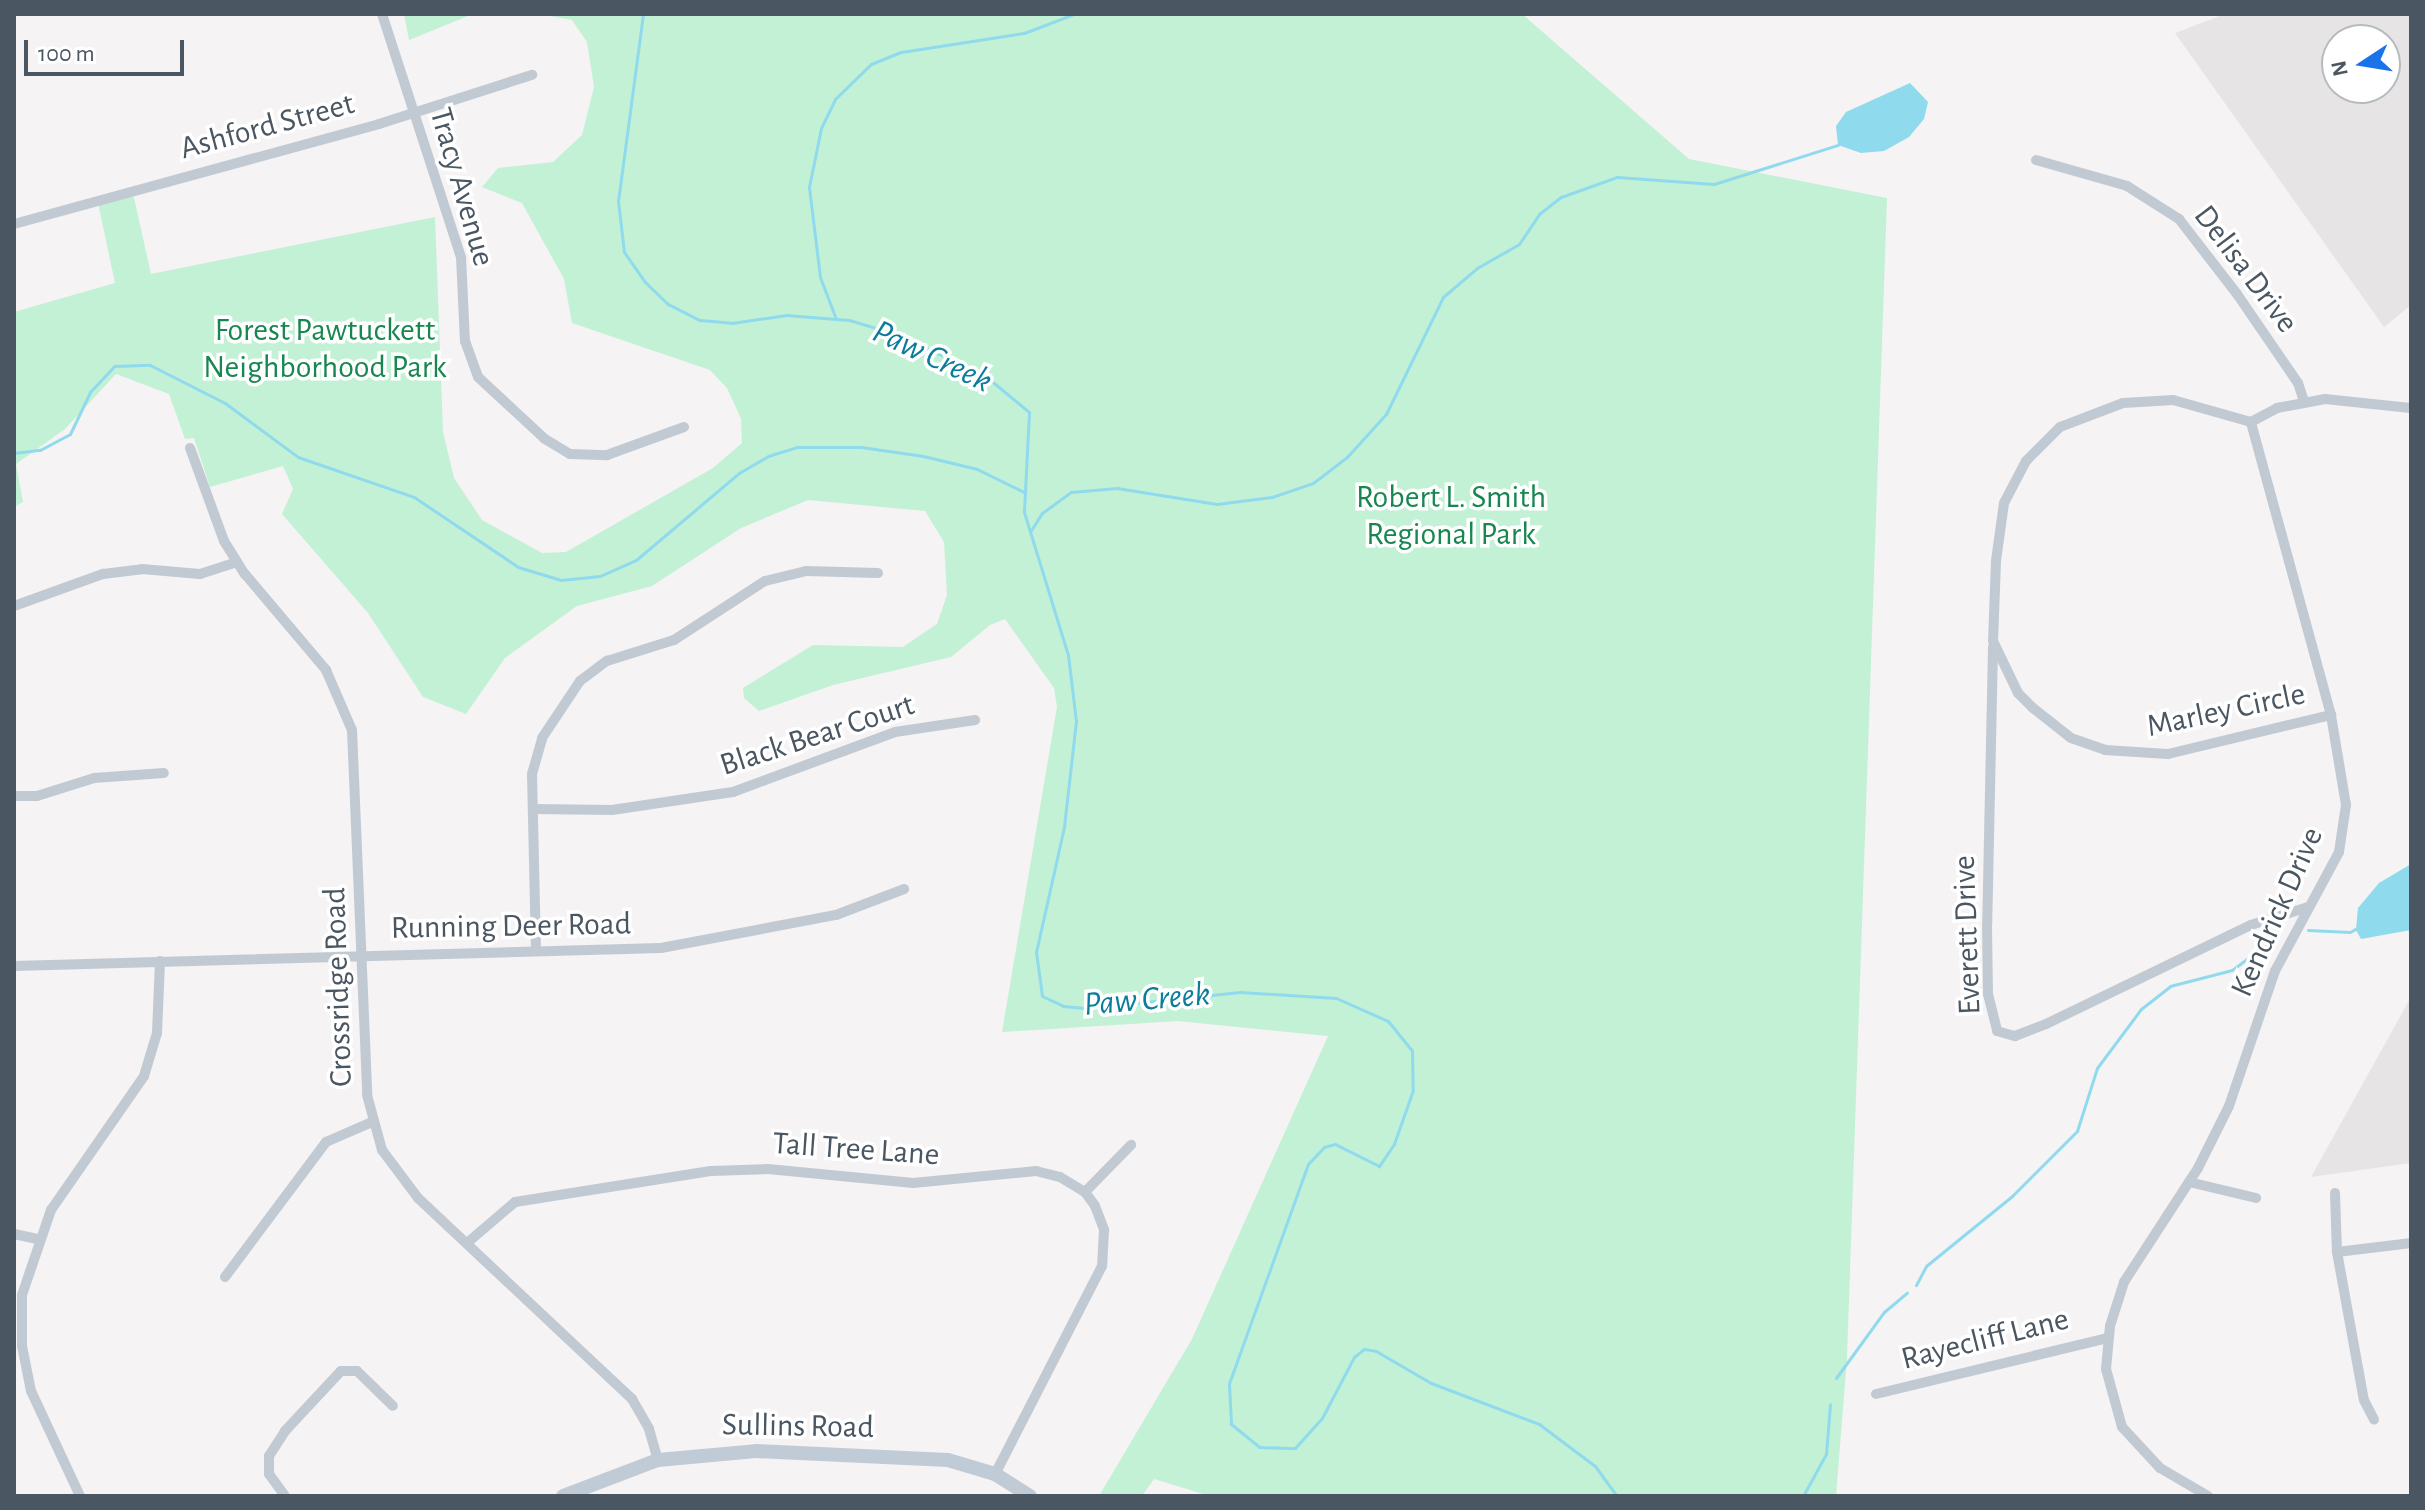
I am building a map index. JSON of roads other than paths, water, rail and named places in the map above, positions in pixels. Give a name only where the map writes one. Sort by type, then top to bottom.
[{"type":"street","name":"Tracy Avenue","points":[[382,14],[461,257],[467,351],[482,382],[545,439],[582,456],[607,455],[684,427]]},
{"type":"street","name":"Ashford Street","points":[[14,224],[414,113],[532,75]]},
{"type":"street","name":"Delisa Drive","points":[[2036,160],[2127,186],[2179,219],[2237,294],[2298,383],[2304,401]]},
{"type":"street","points":[[1993,641],[2004,503],[2026,461],[2067,422],[2123,403],[2173,400],[2251,422],[2304,401],[2358,399],[2411,408]]},
{"type":"street","name":"Kendrick Drive","points":[[2208,1496],[2160,1468],[2122,1427],[2111,1399],[2108,1338],[2124,1282],[2189,1182],[2229,1106],[2264,997],[2308,907],[2334,864],[2344,829],[2342,764],[2331,715],[2251,422]]},
{"type":"street","name":"Crossridge Road","points":[[190,448],[216,522],[237,562],[316,655],[346,712],[356,755],[362,956],[372,1122],[402,1180],[632,1399],[649,1429],[658,1460]]},
{"type":"street","points":[[14,606],[103,574],[142,569],[200,574],[237,562]]},
{"type":"street","points":[[536,950],[532,774],[542,738],[580,681],[597,666],[674,640],[748,589],[773,578],[806,571],[878,573]]},
{"type":"street","name":"Marley Circle","points":[[1993,641],[2018,693],[2033,708],[2071,738],[2105,750],[2168,754],[2331,715]]},
{"type":"street","name":"Everett Drive","points":[[1993,641],[1988,966],[1991,1017],[1997,1031],[2015,1036],[2046,1024],[2251,925],[2308,907]]},
{"type":"street","name":"Black Bear Court","points":[[533,809],[612,810],[733,792],[895,732],[975,720]]},
{"type":"street","points":[[14,796],[37,796],[94,778],[164,773]]},
{"type":"street","name":"Running Deer Road","points":[[14,966],[661,948],[742,936],[870,906],[904,889]]},
{"type":"street","points":[[74,1494],[38,1414],[24,1363],[22,1295],[37,1239],[66,1187],[144,1076],[157,1033],[160,961]]},
{"type":"street","points":[[225,1277],[326,1142],[372,1122]]},
{"type":"street","points":[[995,1474],[1102,1266],[1104,1230],[1085,1192],[1131,1145]]},
{"type":"street","name":"Tall Tree Lane","points":[[467,1243],[515,1202],[711,1171],[768,1169],[913,1183],[1036,1171],[1060,1177],[1085,1192]]},
{"type":"street","points":[[2189,1182],[2256,1198]]},
{"type":"street","points":[[2335,1193],[2337,1252],[2364,1400],[2374,1420]]},
{"type":"street","points":[[14,1234],[37,1239]]},
{"type":"street","points":[[2337,1252],[2411,1243]]},
{"type":"street","name":"Rayecliff Lane","points":[[1876,1394],[2108,1338]]},
{"type":"street","points":[[285,1496],[269,1474],[275,1442],[341,1371],[357,1371],[393,1406]]},
{"type":"street","name":"Sullins Road","points":[[563,1496],[658,1460],[725,1452],[918,1456],[995,1474],[1030,1496]]},
{"type":"water","points":[[1910,83],[1928,102],[1924,119],[1909,137],[1884,151],[1861,153],[1838,145],[1836,126],[1846,112]]},
{"type":"water","points":[[2411,864],[2411,930],[2361,939],[2356,930],[2358,908],[2379,883]]},
{"type":"waterway","name":"Paw Creek","points":[[643,14],[618,201],[624,252],[645,282],[668,304],[700,320],[732,323],[786,315],[849,320],[893,333],[983,374],[1029,412],[1024,512],[1068,655],[1076,721],[1064,827],[1036,952],[1042,996],[1063,1006],[1088,1008],[1240,992],[1336,998],[1388,1021],[1412,1051],[1413,1090],[1394,1144],[1379,1166],[1335,1144],[1324,1147],[1308,1164],[1229,1384],[1231,1424],[1259,1447],[1295,1448],[1322,1418],[1354,1357],[1364,1349],[1376,1351],[1431,1383],[1539,1424],[1595,1466],[1617,1496]]},
{"type":"waterway","points":[[836,319],[820,277],[809,187],[821,128],[835,99],[871,64],[901,52],[1024,33],[1074,14]]},
{"type":"waterway","points":[[1030,532],[1042,513],[1071,492],[1117,488],[1217,504],[1272,497],[1313,483],[1347,457],[1386,414],[1443,297],[1477,268],[1519,244],[1539,214],[1561,197],[1617,177],[1714,184],[1838,145]]},
{"type":"waterway","points":[[14,453],[40,450],[70,434],[90,392],[114,366],[150,365],[225,403],[298,457],[414,497],[518,567],[561,580],[600,576],[636,560],[739,473],[768,456],[798,447],[861,447],[923,456],[977,469],[1024,492]]},
{"type":"waterway","points":[[2308,930],[2350,932],[2359,927]]},
{"type":"waterway","points":[[1916,1285],[1926,1266],[2012,1196],[2077,1131],[2097,1068],[2141,1009],[2170,986],[2232,970],[2279,935]]},
{"type":"waterway","points":[[1836,1378],[1884,1312],[1907,1293]]},
{"type":"waterway","points":[[1803,1496],[1826,1454],[1830,1404]]},
{"type":"park label","name":"Forest Pawtuckett Neighborhood Park","points":[[325,350]]},
{"type":"park label","name":"Robert L. Smith Regional Park","points":[[1451,516]]}]
